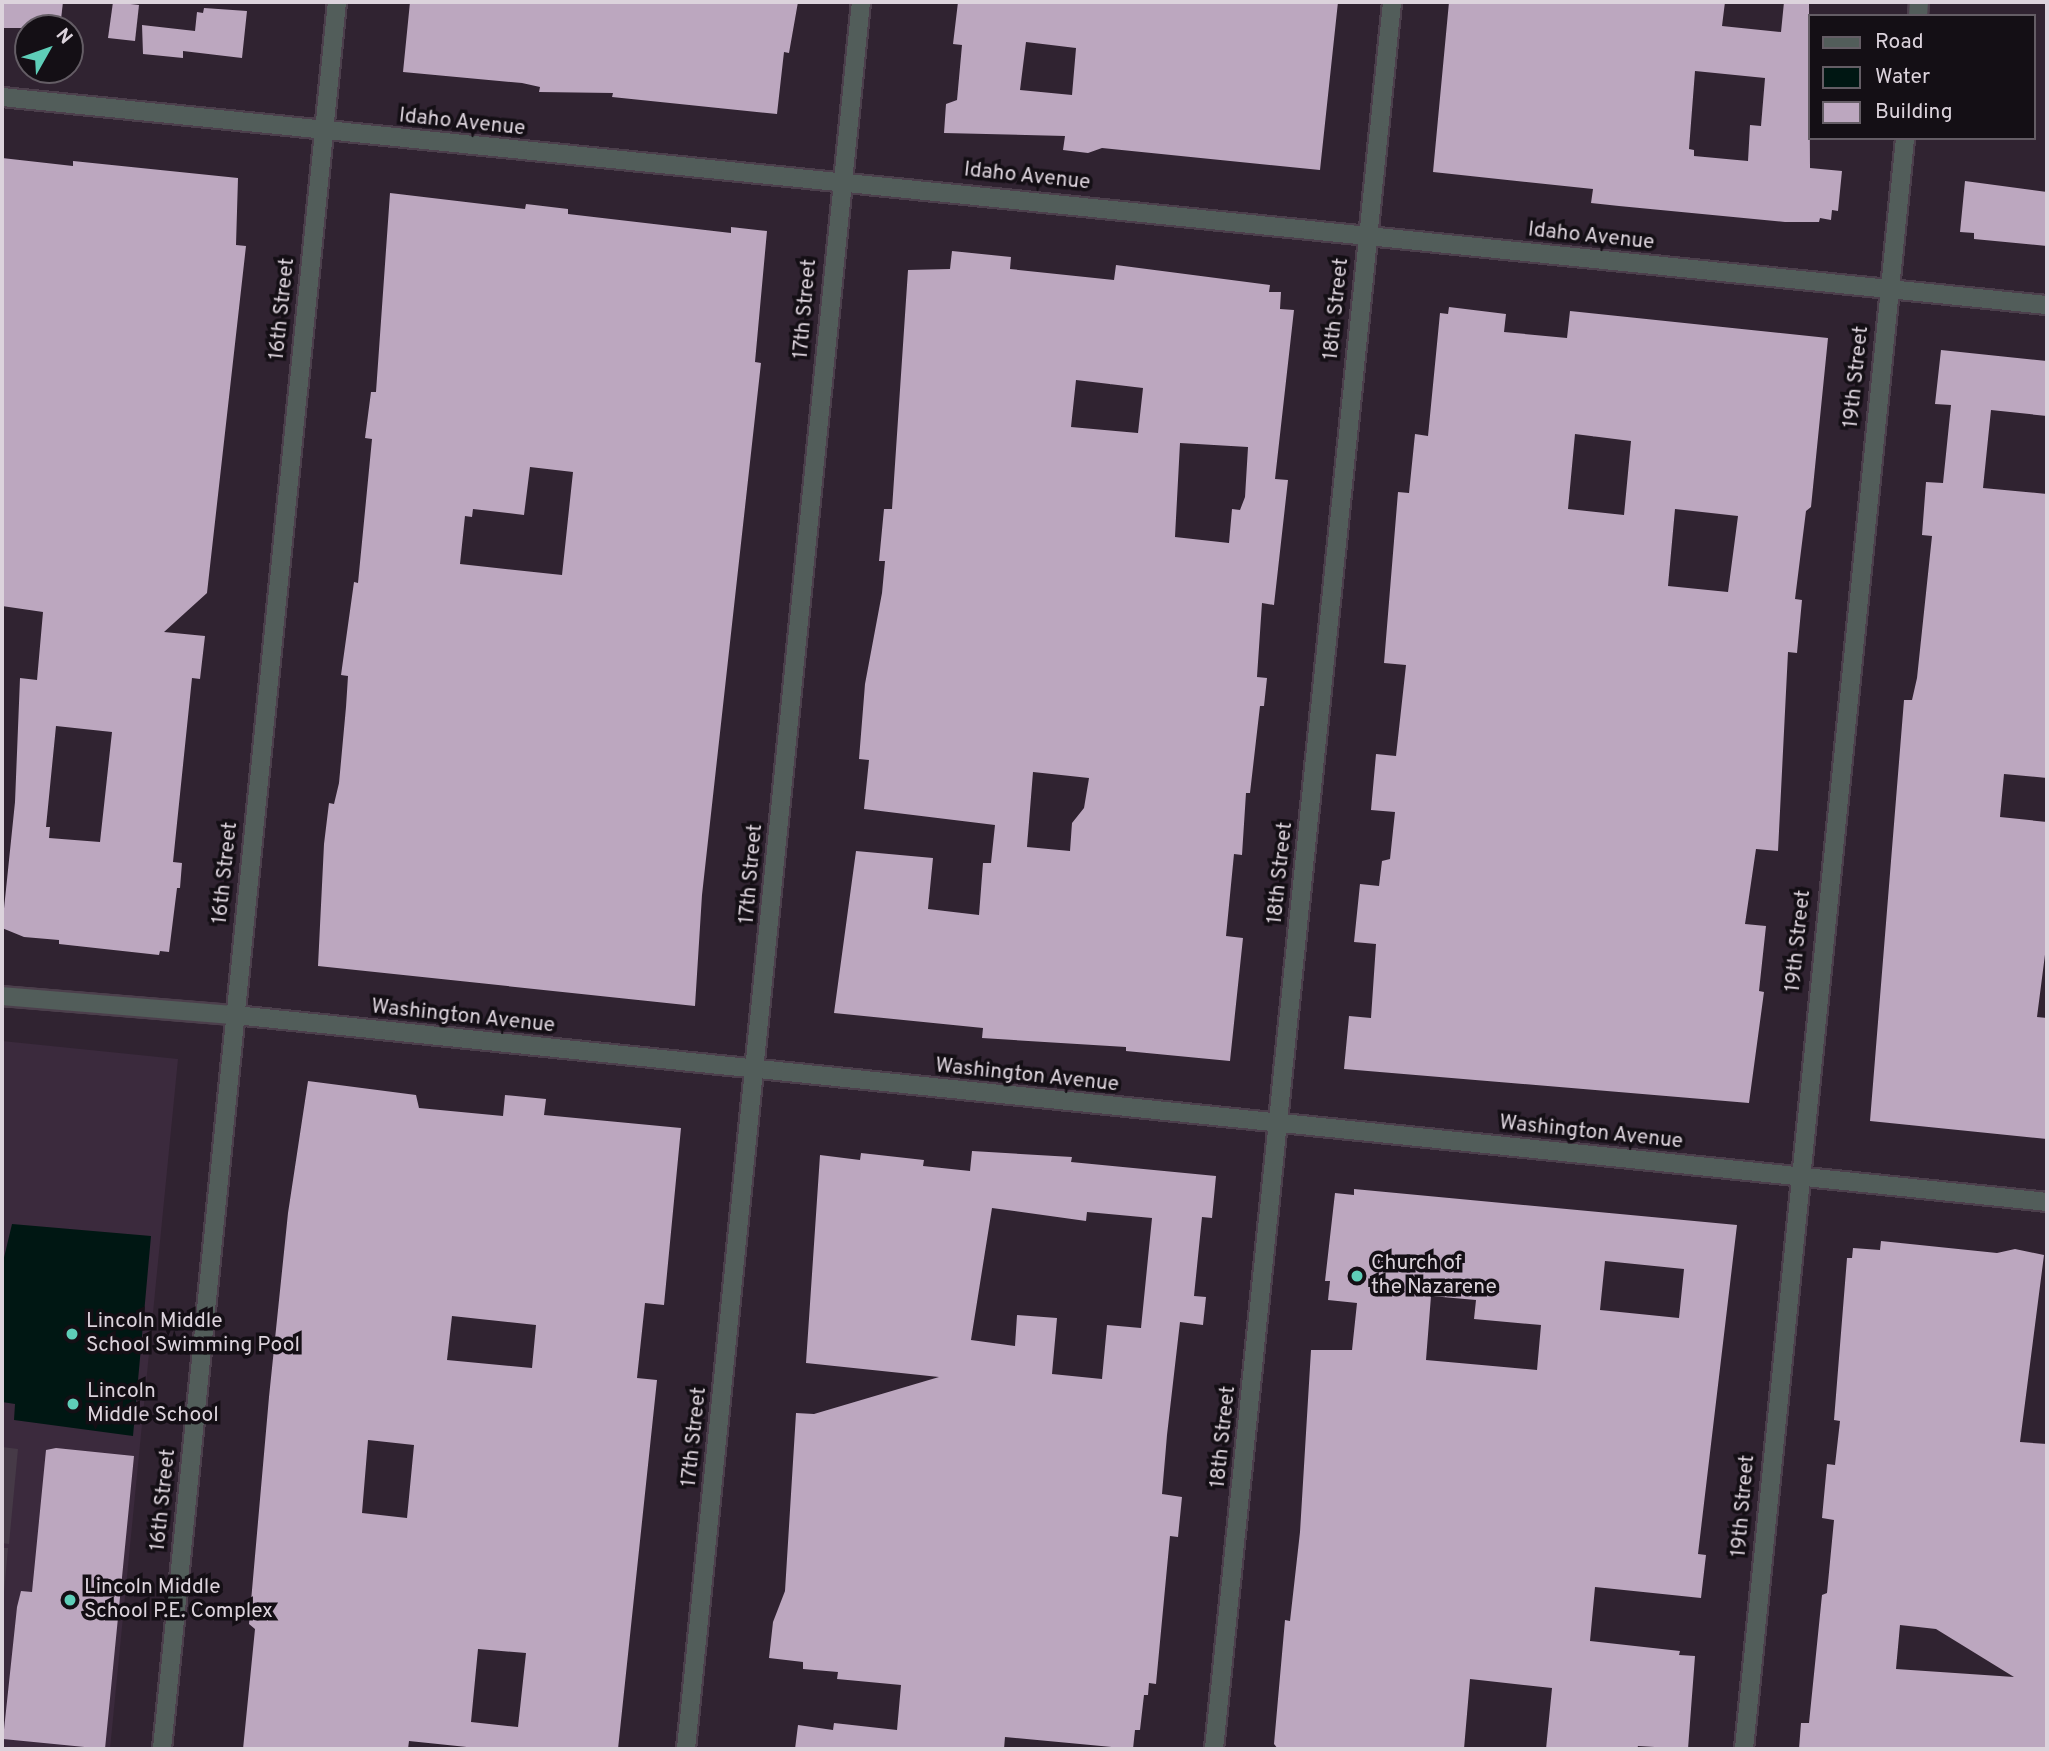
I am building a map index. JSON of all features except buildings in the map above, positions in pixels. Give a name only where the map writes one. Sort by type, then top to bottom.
[{"type":"street","name":"16th Street","points":[[162,1749],[337,2]]},
{"type":"street","name":"17th Street","points":[[686,1749],[756,1072],[841,181],[861,2]]},
{"type":"street","name":"18th Street","points":[[1214,1749],[1392,2]]},
{"type":"street","name":"Idaho Avenue","points":[[2,97],[324,132],[1367,235],[1627,264],[1890,286],[2047,305]]},
{"type":"street","name":"19th Street","points":[[1744,1749],[1798,1176],[1905,140]]},
{"type":"street","name":"Washington Avenue","points":[[2,996],[235,1015],[756,1072],[2047,1202]]},
{"type":"shaded area","name":"Lincoln Middle School","points":[[2,1041],[178,1059],[110,1749],[2,1749]]},
{"type":"shaded area","points":[[2,1447],[18,1449],[9,1544],[2,1543]]},
{"type":"shaded area","points":[[2,1548],[8,1548],[2,1615]]},
{"type":"water","name":"Lincoln Middle School Swimming Pool","points":[[12,1224],[151,1236],[133,1436],[14,1420],[15,1404],[2,1402],[2,1266]]},
{"type":"place","name":"Church of the Nazarene","points":[[1357,1276]]},
{"type":"place","name":"Lincoln Middle School Swimming Pool","points":[[72,1334]]},
{"type":"place","name":"Lincoln Middle School","points":[[73,1404]]},
{"type":"place","name":"Lincoln Middle School P.E. Complex","points":[[70,1600]]}]
